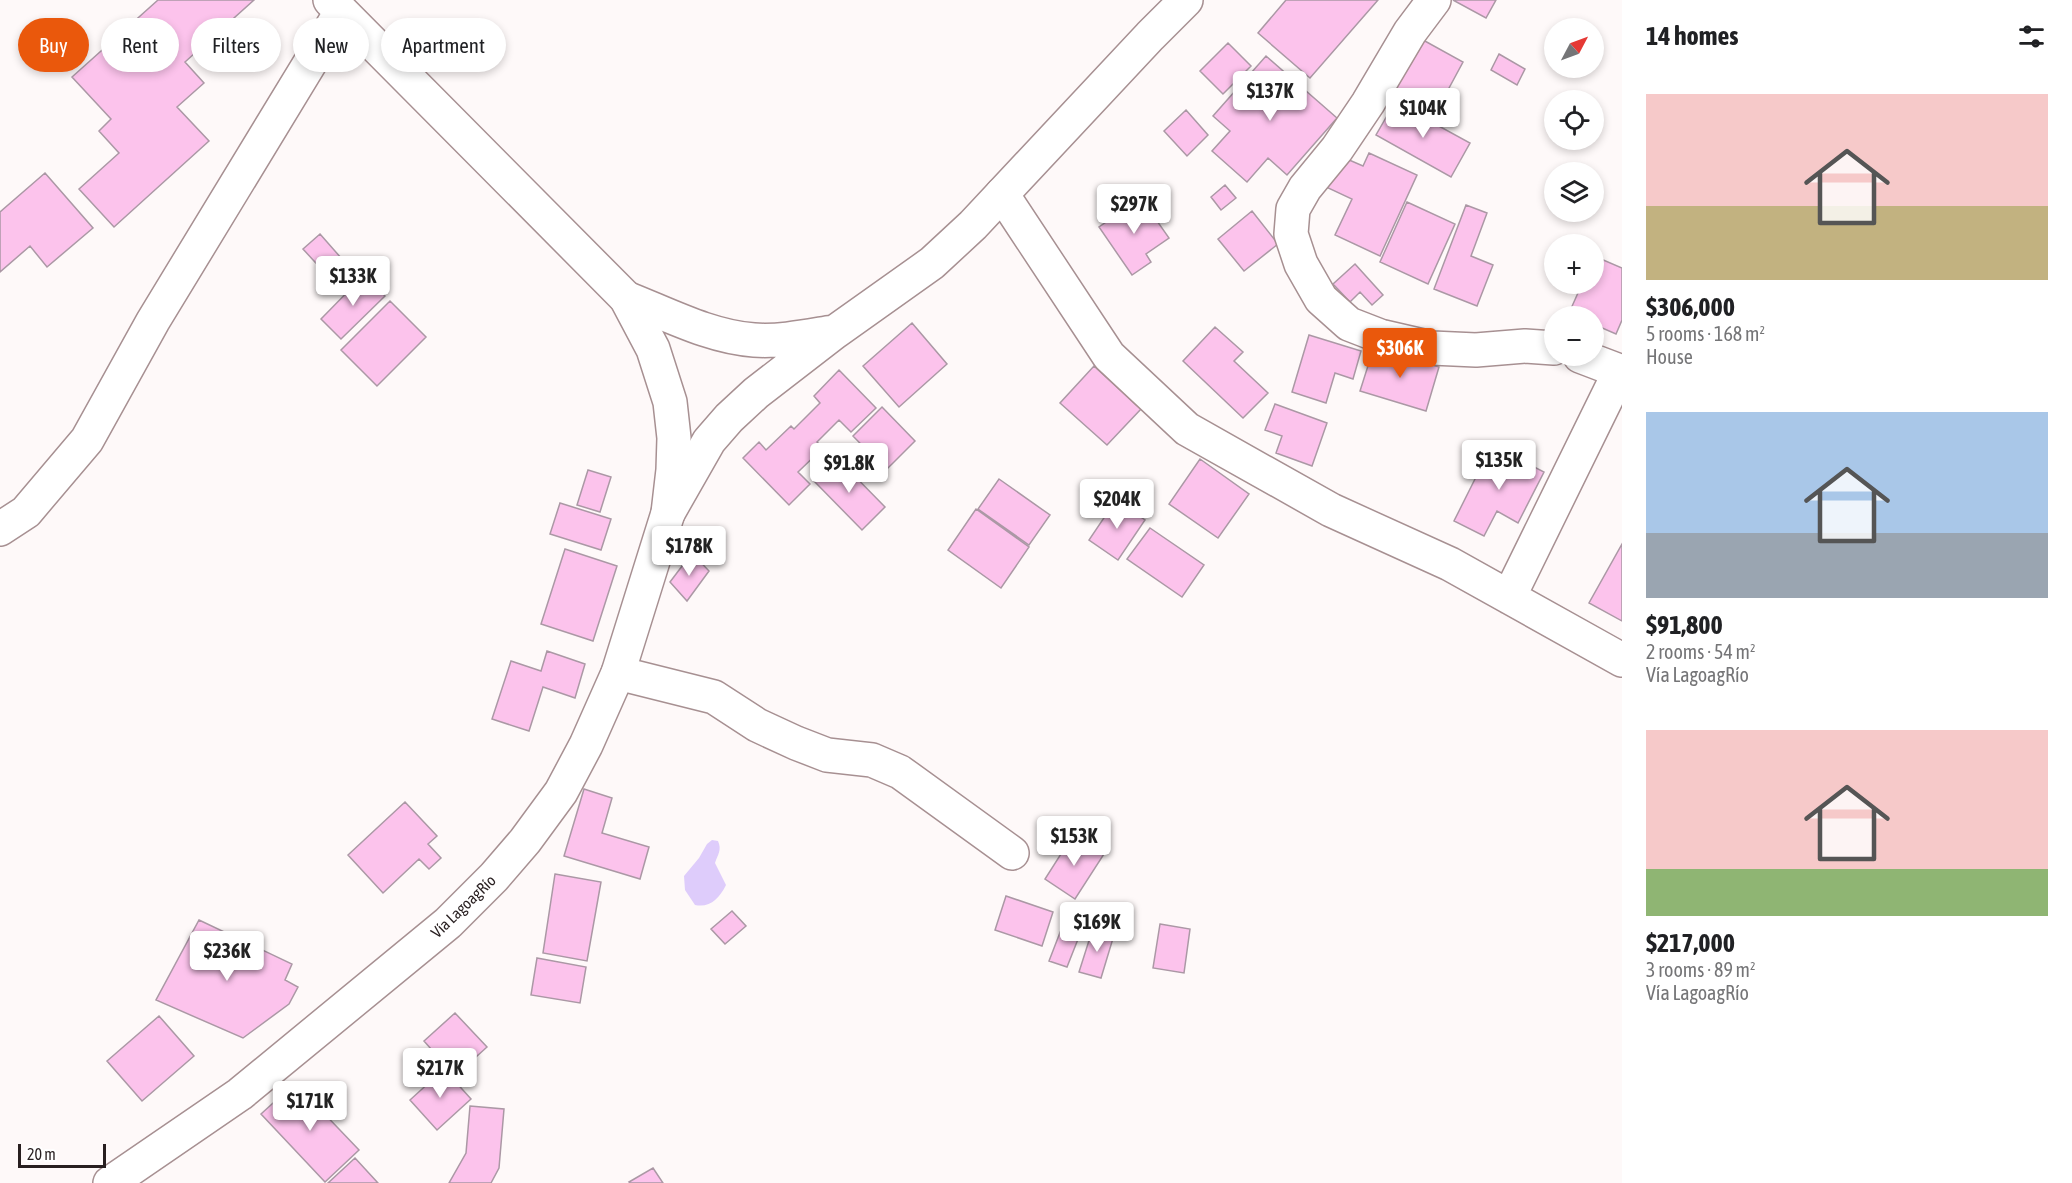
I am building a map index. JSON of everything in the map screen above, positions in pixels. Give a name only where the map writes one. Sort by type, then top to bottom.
[{"type":"main road","points":[[668,513],[703,451],[729,418],[756,393],[835,332],[932,263],[973,225],[1149,36],[1186,0]]},
{"type":"main road","points":[[1434,0],[1410,32],[1368,103],[1337,149],[1305,188],[1293,209],[1291,234],[1294,244],[1301,264],[1321,299],[1349,324],[1380,336],[1432,348],[1476,350],[1525,346],[1544,347]]},
{"type":"main road","points":[[0,529],[26,512],[87,440],[335,6],[626,298],[653,349],[670,402],[674,438],[668,513]]},
{"type":"main road","points":[[1002,194],[1109,356],[1187,429],[1331,510],[1450,564],[1622,660]]},
{"type":"main road","points":[[626,298],[691,325],[736,338],[756,340],[835,332]]},
{"type":"main road","points":[[1509,597],[1621,372],[1604,365]]},
{"type":"main road","name":"Vía LagoagRío","points":[[110,1183],[240,1094],[448,923],[525,841],[561,792],[586,745],[618,673],[668,513]]},
{"type":"main road","points":[[618,673],[714,697],[757,725],[796,743],[827,755],[872,760],[900,772],[1012,853]]},
{"type":"shaded area","points":[[712,840],[718,841],[720,847],[715,863],[726,885],[710,904],[695,905],[685,890],[684,876]]},
{"type":"building","points":[[158,0],[254,0],[234,18],[191,18],[191,57],[185,62],[191,72],[194,72],[204,83],[177,107],[209,141],[114,227],[79,189],[119,153],[99,131],[111,119],[72,77],[78,72],[89,72],[89,62],[101,51],[101,72],[179,72],[179,18],[138,18]]},
{"type":"building","points":[[1286,0],[1378,0],[1310,78],[1258,33]]},
{"type":"building","points":[[1453,0],[1496,0],[1486,18]]},
{"type":"building","points":[[1414,35],[1463,62],[1435,114],[1385,87]]},
{"type":"building","points":[[1228,43],[1251,66],[1223,94],[1200,71]]},
{"type":"building","points":[[1499,54],[1525,69],[1517,85],[1491,70]]},
{"type":"building","points":[[1266,56],[1337,118],[1287,175],[1268,158],[1247,182],[1212,151],[1230,131],[1213,116]]},
{"type":"building","points":[[1395,102],[1470,143],[1451,177],[1376,135]]},
{"type":"building","points":[[1186,110],[1208,135],[1187,156],[1164,131]]},
{"type":"building","points":[[1369,153],[1417,175],[1380,256],[1335,235],[1352,199],[1326,187],[1340,156],[1363,166]]},
{"type":"building","points":[[45,173],[93,228],[47,267],[30,246],[0,272],[0,212]]},
{"type":"building","points":[[1225,185],[1236,198],[1221,210],[1211,197]]},
{"type":"building","points":[[1141,198],[1169,238],[1146,254],[1151,262],[1132,275],[1099,227]]},
{"type":"building","points":[[1407,202],[1455,224],[1428,284],[1380,262]]},
{"type":"building","points":[[1466,205],[1487,213],[1471,256],[1493,265],[1477,306],[1434,289]]},
{"type":"building","points":[[1252,211],[1278,244],[1244,271],[1218,239]]},
{"type":"building","points":[[320,234],[342,259],[325,273],[303,249]]},
{"type":"building","points":[[1604,260],[1622,268],[1622,320],[1616,334],[1604,329],[1604,306],[1572,306],[1578,294],[1604,294]]},
{"type":"building","points":[[1355,264],[1383,295],[1372,305],[1360,292],[1350,302],[1333,284]]},
{"type":"building","points":[[364,275],[385,296],[341,339],[321,319]]},
{"type":"building","points":[[390,301],[426,337],[377,386],[341,350]]},
{"type":"building","points":[[912,323],[947,364],[899,407],[863,366]]},
{"type":"building","points":[[1215,327],[1243,352],[1234,361],[1268,393],[1243,418],[1183,361]]},
{"type":"building","points":[[1309,335],[1361,351],[1353,379],[1335,373],[1326,403],[1292,392]]},
{"type":"building","points":[[1374,347],[1439,367],[1426,411],[1360,391]]},
{"type":"building","points":[[1094,366],[1141,409],[1107,445],[1060,403]]},
{"type":"building","points":[[839,370],[876,408],[851,432],[839,420],[817,442],[823,448],[798,472],[810,484],[789,505],[743,458],[759,442],[766,450],[791,426],[794,429],[820,403],[814,396]]},
{"type":"building","points":[[1275,404],[1327,423],[1312,466],[1276,453],[1282,436],[1265,430]]},
{"type":"building","points":[[882,407],[915,441],[886,470],[853,436]]},
{"type":"building","points":[[1492,445],[1544,472],[1518,523],[1497,511],[1484,536],[1454,521]]},
{"type":"building","points":[[836,457],[885,507],[862,530],[813,480]]},
{"type":"building","points":[[1200,459],[1249,494],[1218,538],[1169,504]]},
{"type":"building","points":[[588,470],[611,477],[600,512],[577,505]]},
{"type":"building","points":[[999,479],[1050,515],[1029,545],[978,509]]},
{"type":"building","points":[[1116,500],[1145,520],[1118,560],[1089,540]]},
{"type":"building","points":[[560,503],[611,519],[601,550],[550,534]]},
{"type":"building","points":[[976,509],[1029,547],[1001,588],[948,550]]},
{"type":"building","points":[[1150,528],[1204,565],[1182,597],[1127,559]]},
{"type":"building","points":[[1622,544],[1622,621],[1589,603]]},
{"type":"building","points":[[565,549],[617,566],[593,641],[541,624]]},
{"type":"building","points":[[692,553],[709,571],[687,601],[670,582]]},
{"type":"building","points":[[547,651],[585,664],[575,698],[543,687],[529,731],[492,719],[511,661],[541,671]]},
{"type":"building","points":[[584,789],[612,798],[602,833],[649,847],[640,879],[564,856]]},
{"type":"building","points":[[405,802],[437,836],[428,844],[441,858],[429,869],[419,859],[383,893],[348,855]]},
{"type":"building","points":[[1073,835],[1104,854],[1075,899],[1045,879]]},
{"type":"building","points":[[555,874],[601,882],[587,961],[543,953]]},
{"type":"building","points":[[1006,896],[1053,912],[1042,946],[995,930]]},
{"type":"building","points":[[732,911],[746,926],[725,944],[711,929]]},
{"type":"building","points":[[1066,917],[1084,924],[1067,967],[1049,961]]},
{"type":"building","points":[[199,920],[292,964],[285,980],[298,987],[289,1004],[243,1038],[156,1000]]},
{"type":"building","points":[[1160,924],[1190,929],[1184,973],[1153,968]]},
{"type":"building","points":[[1093,928],[1114,935],[1101,978],[1079,972]]},
{"type":"building","points":[[537,958],[586,967],[580,1003],[531,995]]},
{"type":"building","points":[[455,1013],[487,1047],[455,1076],[424,1041]]},
{"type":"building","points":[[159,1016],[194,1056],[142,1101],[107,1061]]},
{"type":"building","points":[[444,1069],[471,1099],[437,1130],[410,1100]]},
{"type":"building","points":[[295,1083],[359,1150],[325,1182],[261,1114]]},
{"type":"building","points":[[470,1106],[504,1109],[499,1168],[491,1183],[449,1183],[466,1153]]},
{"type":"building","points":[[355,1158],[378,1183],[328,1183]]},
{"type":"building","points":[[653,1168],[663,1183],[629,1182]]}]
